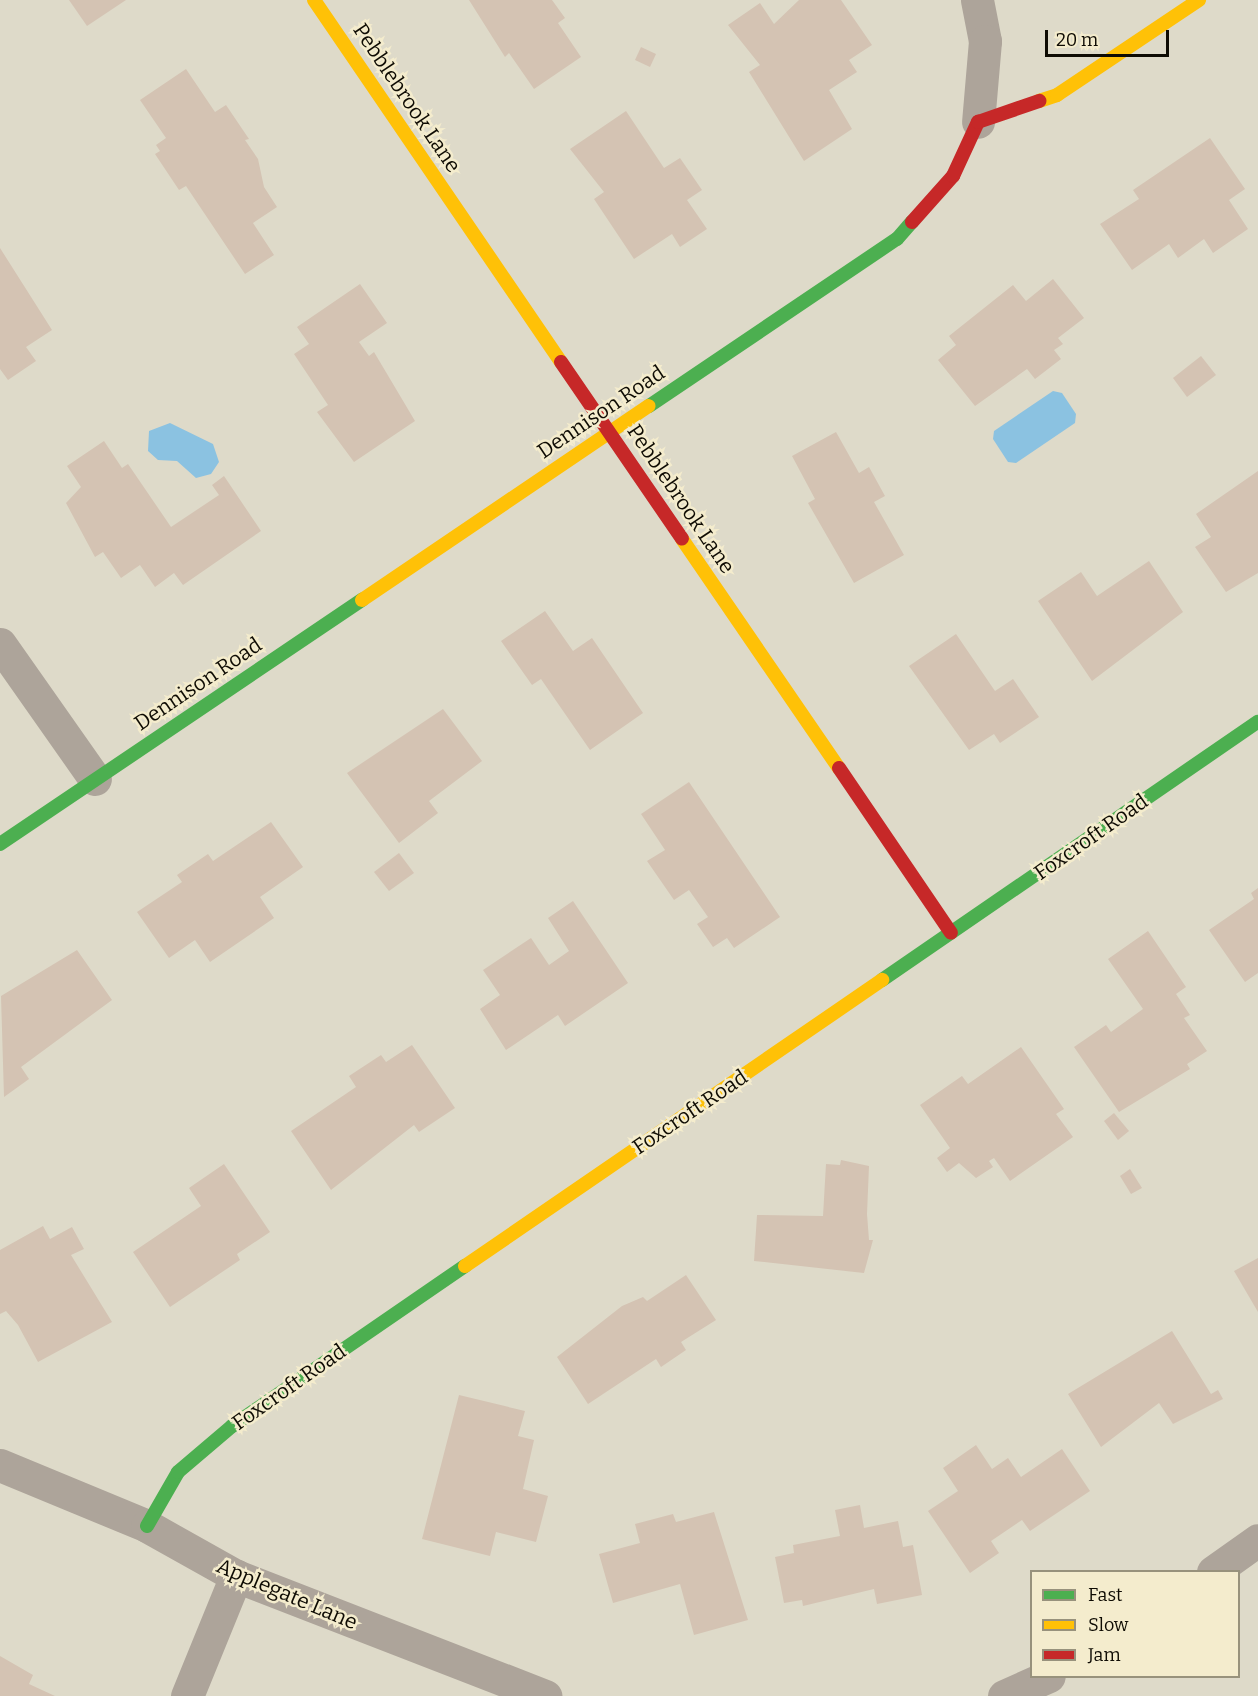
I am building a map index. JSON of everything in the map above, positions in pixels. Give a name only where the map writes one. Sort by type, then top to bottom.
[{"type":"street","name":"Pebblebrook Lane","points":[[314,0],[951,933]]},
{"type":"street","points":[[977,0],[985,41],[978,123],[1058,95],[1199,0]]},
{"type":"street","name":"Dennison Road","points":[[0,844],[897,239],[953,176],[978,123]]},
{"type":"street","points":[[0,644],[95,778]]},
{"type":"street","name":"Foxcroft Road","points":[[147,1526],[178,1472],[232,1426],[1258,722]]},
{"type":"street","name":"Applegate Lane","points":[[0,1465],[147,1526],[236,1576],[546,1696]]},
{"type":"street","points":[[1216,1570],[1258,1540]]},
{"type":"street","points":[[187,1696],[236,1576]]},
{"type":"street","points":[[1004,1696],[1048,1678]]},
{"type":"water","points":[[1053,391],[1062,393],[1076,414],[1075,423],[1016,463],[1008,462],[993,439],[994,431]]},
{"type":"water","points":[[170,423],[213,444],[219,462],[211,474],[196,478],[177,461],[158,460],[148,451],[149,431]]},
{"type":"building","points":[[69,0],[126,0],[87,26]]},
{"type":"building","points":[[469,0],[552,0],[565,18],[558,23],[581,57],[534,89],[509,53],[505,57]]},
{"type":"building","points":[[799,0],[841,0],[872,45],[849,60],[857,72],[829,90],[852,129],[804,161],[749,72],[760,65],[728,25],[760,3],[774,24]]},
{"type":"building","points":[[641,47],[656,54],[650,67],[635,60]]},
{"type":"building","points":[[186,69],[215,112],[226,105],[249,139],[245,140],[258,159],[264,187],[277,207],[253,223],[274,255],[245,274],[186,186],[179,190],[155,154],[160,151],[156,145],[166,138],[140,100]]},
{"type":"building","points":[[626,111],[664,168],[680,158],[702,190],[687,200],[707,229],[680,247],[672,234],[634,259],[594,199],[604,192],[570,149]]},
{"type":"building","points":[[1210,138],[1245,189],[1229,200],[1248,229],[1213,253],[1204,239],[1178,258],[1169,244],[1132,270],[1100,224],[1139,199],[1133,190]]},
{"type":"building","points":[[0,248],[52,330],[26,347],[36,361],[8,380],[0,369]]},
{"type":"building","points":[[1053,279],[1084,318],[1058,338],[1063,344],[1054,350],[1061,359],[1035,379],[1027,369],[975,406],[938,360],[956,345],[949,336],[1013,285],[1026,301]]},
{"type":"building","points":[[360,284],[387,323],[359,342],[369,356],[374,352],[415,421],[354,462],[317,412],[328,405],[294,354],[309,344],[297,327]]},
{"type":"building","points":[[1201,356],[1216,375],[1187,397],[1173,378]]},
{"type":"building","points":[[836,432],[859,473],[869,467],[885,496],[874,502],[904,555],[854,583],[808,503],[815,499],[792,456]]},
{"type":"building","points":[[104,441],[122,468],[128,464],[171,527],[219,495],[212,485],[224,476],[261,531],[183,585],[174,573],[155,587],[140,565],[121,578],[103,552],[95,557],[66,503],[81,487],[67,466]]},
{"type":"building","points":[[1258,471],[1258,573],[1226,592],[1195,547],[1211,537],[1196,514]]},
{"type":"building","points":[[1149,561],[1183,612],[1092,681],[1038,601],[1081,572],[1097,596]]},
{"type":"building","points":[[545,611],[573,651],[592,638],[643,713],[590,750],[541,679],[532,685],[501,641]]},
{"type":"building","points":[[956,634],[995,691],[1013,679],[1039,717],[1000,743],[994,734],[969,750],[909,666]]},
{"type":"building","points":[[443,709],[482,761],[429,801],[438,813],[399,843],[347,773]]},
{"type":"building","points":[[689,782],[780,917],[734,948],[727,938],[713,947],[697,924],[708,917],[689,890],[674,900],[647,861],[665,850],[641,814]]},
{"type":"building","points":[[271,822],[303,867],[260,897],[274,918],[210,962],[195,940],[169,958],[137,912],[182,882],[177,875],[208,854],[213,861]]},
{"type":"building","points":[[399,853],[414,873],[389,891],[374,872]]},
{"type":"building","points":[[1258,888],[1258,973],[1245,982],[1209,930],[1254,899],[1251,893]]},
{"type":"building","points":[[573,901],[628,983],[565,1026],[558,1015],[506,1050],[480,1009],[500,995],[483,970],[531,938],[549,965],[569,951],[548,918]]},
{"type":"building","points":[[1148,931],[1186,987],[1176,994],[1190,1015],[1184,1018],[1207,1051],[1187,1064],[1190,1069],[1119,1112],[1074,1047],[1106,1025],[1111,1032],[1143,1009],[1108,959]]},
{"type":"building","points":[[77,950],[112,1000],[21,1067],[29,1079],[4,1097],[1,996]]},
{"type":"building","points":[[412,1045],[455,1108],[419,1132],[414,1125],[331,1190],[291,1131],[356,1087],[349,1076],[381,1055],[386,1062]]},
{"type":"building","points":[[1021,1047],[1064,1109],[1056,1114],[1073,1137],[1010,1181],[994,1158],[989,1161],[993,1167],[976,1178],[959,1163],[947,1172],[937,1158],[950,1148],[920,1105],[962,1076],[968,1084]]},
{"type":"building","points":[[1114,1113],[1129,1131],[1118,1140],[1104,1121]]},
{"type":"building","points":[[841,1160],[869,1166],[867,1214],[869,1240],[873,1240],[864,1273],[754,1261],[757,1215],[823,1216],[826,1164],[840,1165]]},
{"type":"building","points":[[224,1164],[270,1232],[237,1254],[240,1260],[170,1307],[133,1252],[201,1206],[189,1188]]},
{"type":"building","points":[[1130,1169],[1142,1188],[1131,1194],[1120,1176]]},
{"type":"building","points":[[43,1226],[50,1239],[72,1227],[84,1249],[71,1255],[112,1322],[38,1362],[18,1325],[6,1311],[0,1314],[0,1250]]},
{"type":"building","points":[[1258,1258],[1258,1312],[1234,1271]]},
{"type":"building","points":[[686,1275],[716,1320],[681,1342],[686,1350],[661,1367],[656,1359],[588,1404],[557,1357],[622,1306],[643,1297],[647,1301]]},
{"type":"building","points":[[1172,1331],[1211,1394],[1218,1390],[1223,1399],[1173,1424],[1159,1403],[1101,1447],[1068,1394]]},
{"type":"building","points":[[459,1395],[525,1411],[518,1436],[534,1440],[523,1489],[548,1496],[536,1542],[496,1532],[490,1556],[422,1539]]},
{"type":"building","points":[[976,1445],[992,1469],[1008,1458],[1021,1477],[1062,1449],[1090,1491],[1030,1531],[1022,1520],[991,1541],[999,1553],[970,1573],[928,1511],[958,1491],[943,1468]]},
{"type":"building","points":[[860,1505],[864,1528],[898,1521],[903,1547],[913,1545],[922,1595],[877,1604],[874,1589],[803,1606],[802,1600],[784,1603],[775,1557],[794,1553],[793,1545],[840,1536],[835,1510]]},
{"type":"building","points":[[714,1512],[748,1620],[694,1635],[680,1584],[613,1603],[599,1554],[640,1543],[635,1524],[673,1514],[676,1522]]},
{"type":"building","points":[[0,1656],[33,1675],[29,1684],[55,1696],[0,1696]]},
{"type":"traffic: fast","points":[[649,406],[897,239],[912,222]]},
{"type":"traffic: fast","points":[[0,844],[362,600]]},
{"type":"traffic: fast","points":[[882,980],[1258,722]]},
{"type":"traffic: fast","points":[[147,1526],[178,1472],[232,1426],[465,1266]]},
{"type":"traffic: slow","points":[[314,0],[561,362]]},
{"type":"traffic: slow","points":[[1039,101],[1057,95],[1199,0]]},
{"type":"traffic: slow","points":[[362,600],[649,406]]},
{"type":"traffic: slow","points":[[682,539],[839,768]]},
{"type":"traffic: slow","points":[[465,1266],[882,980]]},
{"type":"traffic: jam","points":[[912,222],[953,176],[978,122],[1039,101]]},
{"type":"traffic: jam","points":[[561,362],[682,539]]},
{"type":"traffic: jam","points":[[839,768],[951,933]]}]
